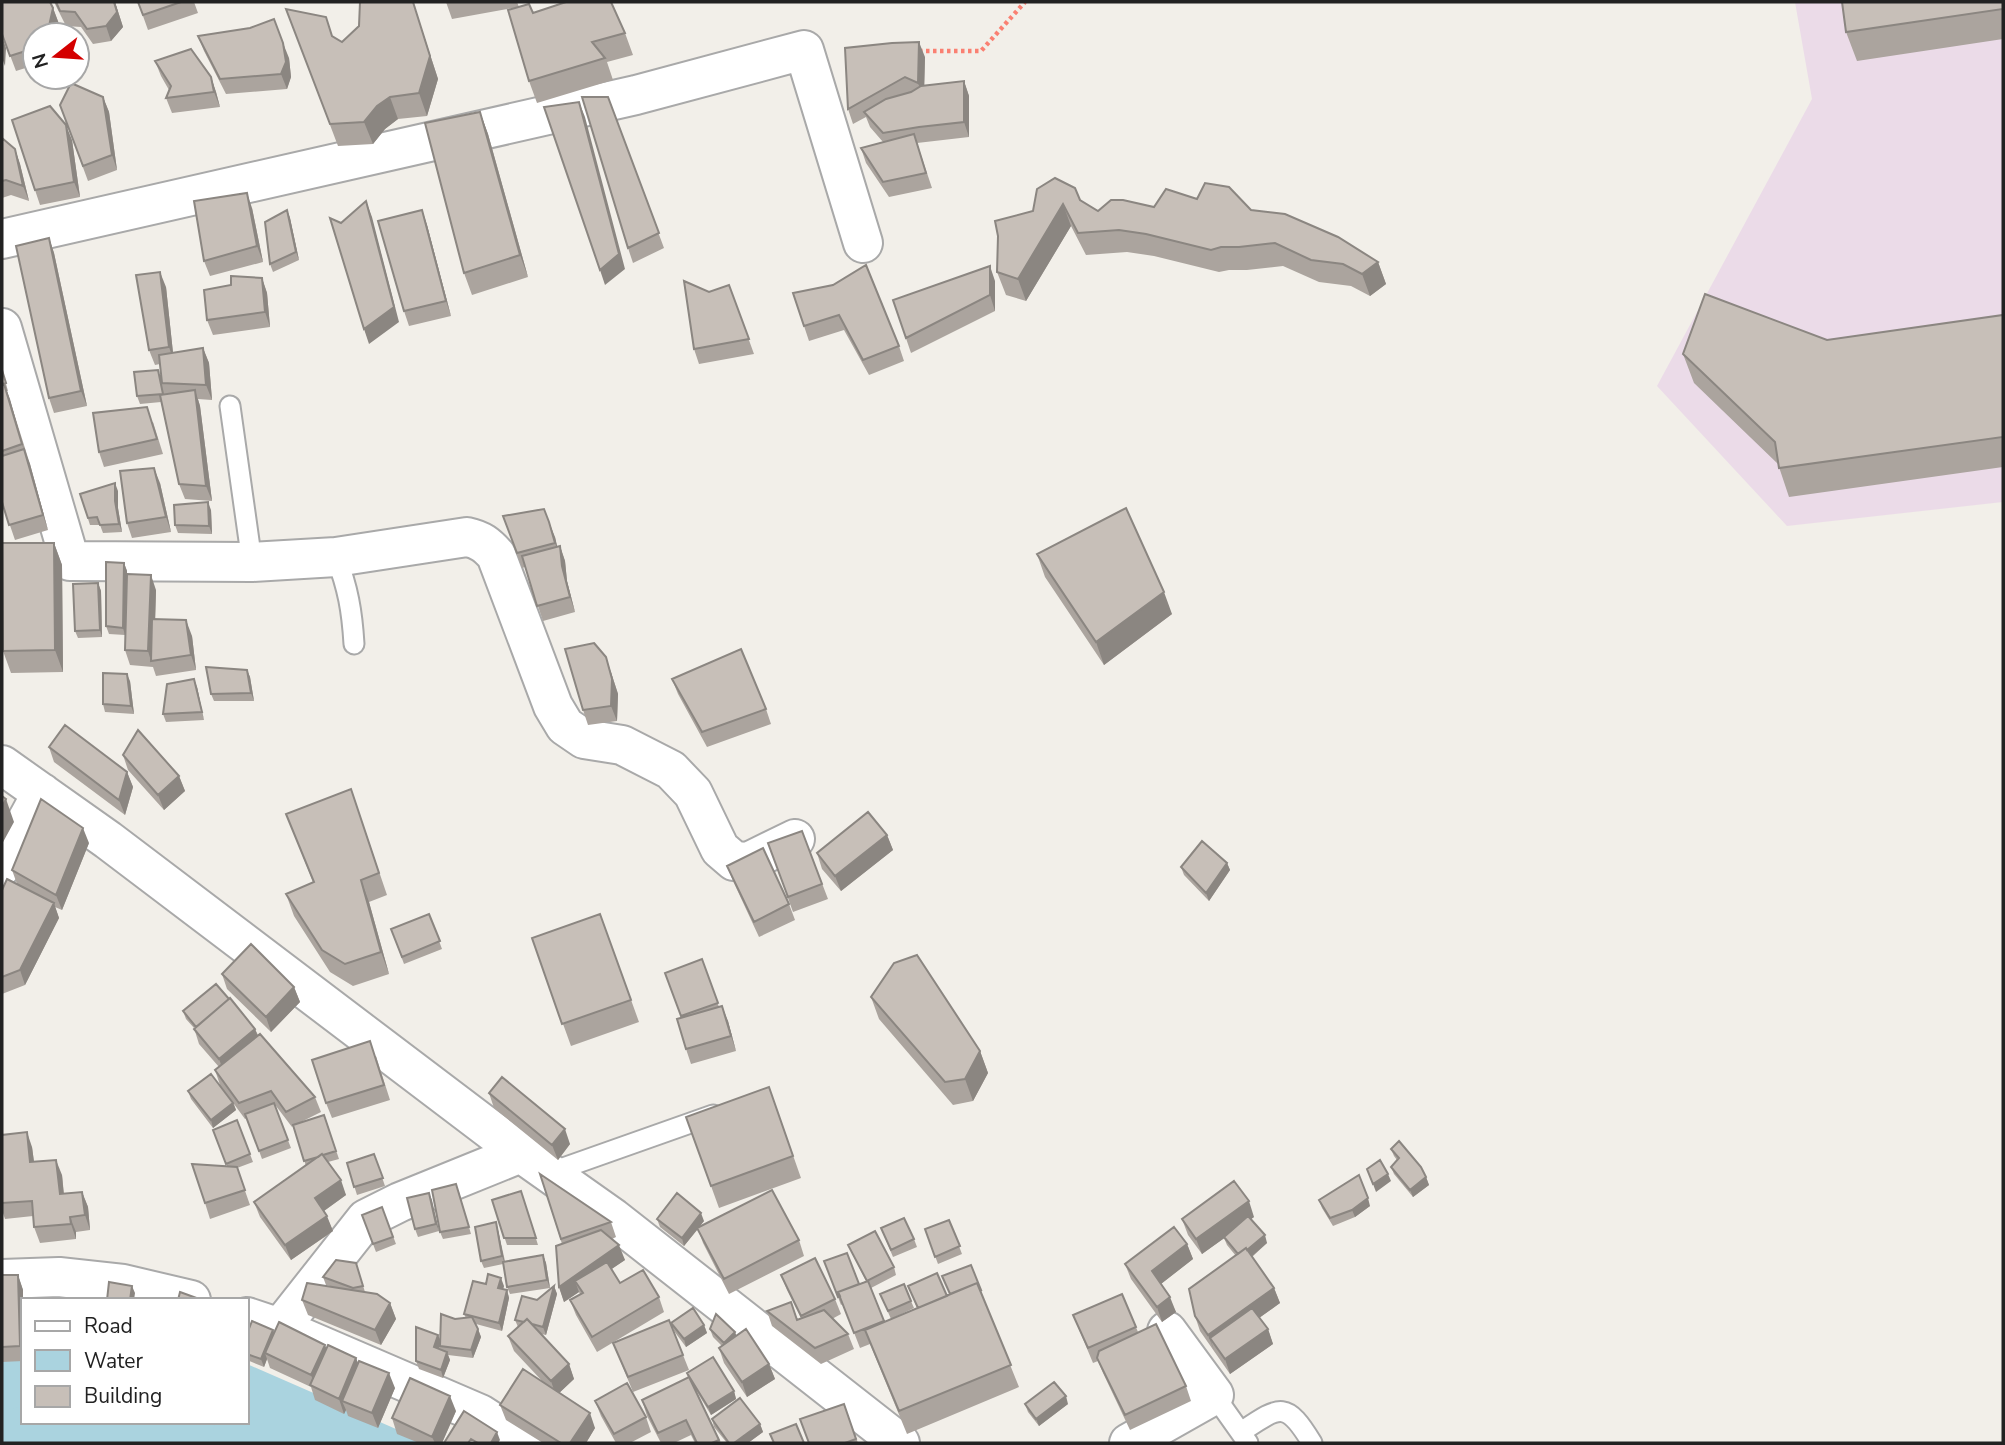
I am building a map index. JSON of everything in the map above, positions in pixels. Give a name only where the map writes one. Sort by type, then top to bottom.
[{"type":"street","points":[[2,239],[636,95],[804,50],[863,243]]},
{"type":"street","points":[[2,328],[70,561]]},
{"type":"street","points":[[29,560],[252,562],[336,557],[467,537],[486,544],[496,555],[554,706],[565,726],[584,738],[622,745],[671,770],[693,793],[720,849],[734,861],[748,862],[795,839]]},
{"type":"street","points":[[2,765],[108,840],[535,1163],[613,1218],[900,1443]]},
{"type":"street","points":[[2,866],[42,793]]},
{"type":"street","points":[[525,1443],[480,1414],[263,1322],[366,1219],[400,1202],[535,1163]]},
{"type":"street","points":[[2,1279],[59,1277],[123,1284],[182,1298]]},
{"type":"street","points":[[1129,1443],[1214,1395],[1167,1331]]},
{"type":"lane","points":[[230,406],[252,562]]},
{"type":"lane","points":[[336,557],[352,612],[354,644]]},
{"type":"lane","points":[[535,1163],[730,1108]]},
{"type":"lane","points":[[1214,1395],[1245,1438],[1270,1414],[1287,1412],[1300,1423],[1312,1443]]},
{"type":"path","points":[[913,51],[981,51],[1025,2]]},
{"type":"shaded area","points":[[1795,2],[2003,2],[2003,502],[1787,526],[1657,386],[1812,99]]},
{"type":"water","points":[[21,1335],[21,1424],[109,1424],[57,1443],[2,1443],[2,1342]]},
{"type":"water","points":[[248,1364],[428,1443],[187,1443],[116,1424],[248,1424]]},
{"type":"building","points":[[2,2],[50,2],[53,8],[50,21],[21,21],[21,52],[10,56],[2,34]]},
{"type":"building","points":[[56,2],[114,2],[117,12],[106,26],[91,28],[91,21],[81,21],[75,12],[60,11]]},
{"type":"building","points":[[138,2],[181,2],[143,15]]},
{"type":"building","points":[[360,2],[413,2],[430,56],[419,93],[390,97],[377,106],[364,122],[330,124],[286,9],[326,17],[332,36],[342,42],[359,26]]},
{"type":"building","points":[[566,2],[611,2],[625,33],[592,42],[605,58],[529,81],[508,10],[529,4],[533,13]]},
{"type":"building","points":[[1842,2],[2003,2],[2003,9],[1846,32]]},
{"type":"building","points":[[274,19],[283,43],[286,62],[281,74],[220,79],[198,36],[250,28]]},
{"type":"building","points":[[919,42],[918,83],[905,77],[848,109],[845,48]]},
{"type":"building","points":[[191,49],[211,77],[214,92],[166,98],[171,86],[155,61]]},
{"type":"building","points":[[964,81],[964,122],[883,133],[864,112],[886,99],[911,92],[921,86]]},
{"type":"building","points":[[67,91],[89,91],[103,97],[112,155],[83,166],[60,105]]},
{"type":"building","points":[[582,97],[608,97],[659,233],[628,248]]},
{"type":"building","points":[[579,102],[619,254],[600,270],[544,107]]},
{"type":"building","points":[[50,106],[66,125],[74,182],[35,190],[12,120]]},
{"type":"building","points":[[480,112],[520,255],[464,273],[425,123]]},
{"type":"building","points":[[914,134],[926,173],[883,182],[861,148]]},
{"type":"building","points":[[2,138],[15,149],[23,186],[2,181]]},
{"type":"building","points":[[1055,178],[1075,188],[1080,200],[1098,211],[1111,200],[1154,207],[1166,189],[1197,199],[1205,183],[1229,187],[1251,210],[1285,214],[1338,237],[1378,262],[1362,274],[1343,264],[1311,260],[1275,243],[1211,250],[1119,230],[1078,233],[1063,204],[1018,279],[997,272],[998,236],[995,221],[1033,211],[1037,189]]},
{"type":"building","points":[[247,193],[257,246],[204,261],[194,201]]},
{"type":"building","points":[[366,201],[394,307],[364,329],[330,218],[341,223]]},
{"type":"building","points":[[287,210],[296,252],[270,264],[265,222]]},
{"type":"building","points":[[422,210],[446,301],[404,311],[378,221]]},
{"type":"building","points":[[49,238],[81,391],[49,398],[16,246]]},
{"type":"building","points":[[866,265],[899,346],[863,360],[839,315],[804,326],[793,293],[833,285]]},
{"type":"building","points":[[990,266],[990,295],[906,338],[893,300]]},
{"type":"building","points":[[160,272],[169,347],[149,350],[136,275]]},
{"type":"building","points":[[231,276],[262,278],[265,312],[207,320],[204,290],[231,285]]},
{"type":"building","points":[[684,281],[709,292],[729,285],[749,339],[694,349]]},
{"type":"building","points":[[1705,294],[1827,340],[2003,315],[2003,437],[1779,468],[1775,442],[1683,354]]},
{"type":"building","points":[[203,348],[206,385],[162,383],[159,355]]},
{"type":"building","points":[[158,370],[163,394],[137,396],[134,372]]},
{"type":"building","points":[[4,384],[22,444],[2,451],[2,385]]},
{"type":"building","points":[[195,390],[206,486],[179,484],[160,395]]},
{"type":"building","points":[[147,407],[157,439],[99,452],[93,413]]},
{"type":"building","points":[[24,449],[43,515],[9,525],[2,502],[2,456]]},
{"type":"building","points":[[154,468],[166,517],[127,523],[120,471]]},
{"type":"building","points":[[115,483],[119,524],[100,525],[97,517],[88,518],[80,494]]},
{"type":"building","points":[[208,502],[209,526],[175,525],[174,505]]},
{"type":"building","points":[[1126,508],[1164,592],[1096,642],[1037,554]]},
{"type":"building","points":[[544,509],[555,543],[517,553],[503,516]]},
{"type":"building","points":[[2,543],[54,543],[55,650],[3,651]]},
{"type":"building","points":[[560,546],[570,597],[537,606],[522,556]]},
{"type":"building","points":[[106,562],[124,563],[123,628],[106,626]]},
{"type":"building","points":[[127,574],[151,575],[148,651],[125,650]]},
{"type":"building","points":[[98,583],[100,630],[75,631],[73,584]]},
{"type":"building","points":[[152,619],[186,620],[191,655],[151,661]]},
{"type":"building","points":[[594,643],[606,657],[612,679],[611,706],[583,710],[565,649]]},
{"type":"building","points":[[741,649],[766,709],[702,732],[672,679]]},
{"type":"building","points":[[206,667],[247,670],[251,693],[211,694]]},
{"type":"building","points":[[103,673],[127,674],[131,706],[103,704]]},
{"type":"building","points":[[194,679],[202,712],[163,714],[167,684]]},
{"type":"building","points":[[65,725],[127,772],[119,800],[49,747]]},
{"type":"building","points":[[138,730],[179,776],[158,795],[123,755]]},
{"type":"building","points":[[351,789],[379,873],[361,880],[381,952],[345,964],[322,950],[286,894],[314,882],[286,814]]},
{"type":"building","points":[[41,799],[83,828],[56,895],[12,870]]},
{"type":"building","points":[[868,812],[887,835],[835,876],[817,853]]},
{"type":"building","points":[[802,831],[822,884],[788,897],[768,843]]},
{"type":"building","points":[[1202,841],[1227,863],[1206,893],[1181,867]]},
{"type":"building","points":[[763,848],[789,904],[754,922],[727,866]]},
{"type":"building","points":[[7,879],[54,903],[20,970],[2,977],[2,890]]},
{"type":"building","points":[[429,914],[440,941],[402,957],[391,929]]},
{"type":"building","points":[[600,914],[631,1000],[562,1024],[532,938]]},
{"type":"building","points":[[251,944],[294,987],[266,1017],[222,974]]},
{"type":"building","points":[[917,955],[980,1051],[965,1079],[945,1082],[871,997],[894,963]]},
{"type":"building","points":[[702,959],[718,1003],[681,1016],[665,973]]},
{"type":"building","points":[[216,984],[229,999],[196,1027],[183,1011]]},
{"type":"building","points":[[230,998],[255,1029],[219,1059],[194,1029]]},
{"type":"building","points":[[722,1006],[731,1036],[686,1049],[677,1019]]},
{"type":"building","points":[[260,1034],[315,1097],[286,1112],[271,1091],[239,1103],[215,1070]]},
{"type":"building","points":[[370,1041],[384,1085],[326,1103],[312,1060]]},
{"type":"building","points":[[211,1074],[233,1103],[211,1120],[188,1091]]},
{"type":"building","points":[[502,1077],[565,1129],[552,1145],[489,1093]]},
{"type":"building","points":[[769,1087],[793,1156],[711,1186],[686,1117]]},
{"type":"building","points":[[274,1103],[288,1140],[259,1151],[245,1114]]},
{"type":"building","points":[[324,1115],[336,1151],[304,1161],[293,1125]]},
{"type":"building","points":[[237,1120],[250,1154],[226,1164],[213,1130]]},
{"type":"building","points":[[27,1132],[30,1162],[56,1160],[60,1194],[82,1192],[85,1215],[70,1217],[71,1224],[34,1227],[32,1201],[2,1203],[2,1135]]},
{"type":"building","points":[[1399,1141],[1426,1177],[1410,1190],[1391,1167],[1399,1158],[1391,1149]]},
{"type":"building","points":[[322,1154],[341,1180],[315,1198],[327,1216],[285,1245],[254,1202]]},
{"type":"building","points":[[374,1154],[383,1178],[354,1187],[347,1163]]},
{"type":"building","points":[[1380,1160],[1388,1174],[1373,1184],[1367,1169]]},
{"type":"building","points":[[192,1164],[237,1167],[245,1190],[205,1203]]},
{"type":"building","points":[[540,1174],[611,1222],[561,1239]]},
{"type":"building","points":[[1359,1175],[1368,1198],[1352,1210],[1330,1218],[1319,1200]]},
{"type":"building","points":[[1234,1181],[1249,1201],[1196,1239],[1182,1219]]},
{"type":"building","points":[[456,1184],[469,1227],[440,1232],[432,1190]]},
{"type":"building","points":[[772,1190],[799,1240],[724,1279],[697,1228]]},
{"type":"building","points":[[521,1191],[536,1238],[504,1238],[492,1200]]},
{"type":"building","points":[[429,1193],[436,1224],[415,1229],[407,1198]]},
{"type":"building","points":[[677,1193],[701,1213],[682,1238],[657,1219]]},
{"type":"building","points":[[382,1207],[393,1237],[373,1244],[362,1215]]},
{"type":"building","points":[[1248,1216],[1265,1235],[1238,1254],[1224,1237]]},
{"type":"building","points":[[904,1218],[914,1239],[891,1250],[881,1228]]},
{"type":"building","points":[[949,1220],[960,1246],[935,1257],[925,1229]]},
{"type":"building","points":[[496,1222],[502,1256],[481,1261],[475,1227]]},
{"type":"building","points":[[1174,1227],[1187,1244],[1152,1271],[1170,1297],[1157,1307],[1125,1264]]},
{"type":"building","points":[[601,1230],[619,1245],[559,1287],[556,1246]]},
{"type":"building","points":[[875,1231],[894,1267],[867,1281],[848,1245]]},
{"type":"building","points":[[1246,1248],[1274,1288],[1208,1335],[1195,1316],[1189,1289]]},
{"type":"building","points":[[847,1253],[859,1284],[838,1292],[838,1297],[824,1261]]},
{"type":"building","points":[[543,1255],[547,1280],[507,1287],[503,1262]]},
{"type":"building","points":[[815,1258],[835,1299],[801,1316],[781,1275]]},
{"type":"building","points":[[336,1260],[356,1263],[363,1286],[353,1288],[323,1277]]},
{"type":"building","points":[[607,1262],[620,1283],[643,1270],[659,1297],[592,1337],[570,1300],[583,1293],[575,1281]]},
{"type":"building","points":[[971,1265],[981,1290],[977,1283],[950,1294],[942,1276]]},
{"type":"building","points":[[937,1273],[947,1296],[918,1308],[908,1286]]},
{"type":"building","points":[[488,1274],[501,1278],[498,1288],[507,1290],[499,1323],[464,1314],[473,1281],[486,1284]]},
{"type":"building","points":[[2,1275],[18,1275],[20,1346],[2,1347]]},
{"type":"building","points":[[868,1281],[884,1321],[854,1333],[838,1292]]},
{"type":"building","points":[[109,1282],[132,1286],[130,1298],[107,1298]]},
{"type":"building","points":[[307,1283],[377,1294],[390,1303],[375,1330],[302,1300]]},
{"type":"building","points":[[977,1283],[1011,1365],[899,1411],[865,1330]]},
{"type":"building","points":[[904,1284],[911,1301],[888,1311],[880,1294]]},
{"type":"building","points":[[554,1286],[543,1327],[532,1324],[527,1319],[524,1322],[515,1320],[522,1296],[537,1300]]},
{"type":"building","points":[[180,1292],[196,1298],[178,1298]]},
{"type":"building","points":[[1122,1294],[1136,1327],[1088,1348],[1073,1315]]},
{"type":"building","points":[[791,1302],[797,1320],[824,1310],[848,1334],[815,1348],[767,1311]]},
{"type":"building","points":[[693,1308],[704,1325],[684,1339],[671,1323]]},
{"type":"building","points":[[1252,1308],[1268,1329],[1225,1359],[1210,1338]]},
{"type":"building","points":[[441,1314],[455,1319],[472,1317],[478,1329],[471,1350],[440,1346]]},
{"type":"building","points":[[716,1314],[735,1332],[724,1343],[710,1329]]},
{"type":"building","points":[[527,1319],[569,1364],[551,1381],[508,1336]]},
{"type":"building","points":[[669,1320],[683,1355],[628,1377],[613,1343]]},
{"type":"building","points":[[252,1321],[273,1330],[261,1359],[248,1354],[248,1331]]},
{"type":"building","points":[[279,1322],[325,1345],[311,1375],[265,1353]]},
{"type":"building","points":[[1156,1324],[1186,1386],[1125,1415],[1097,1358],[1099,1351]]},
{"type":"building","points":[[416,1327],[438,1335],[434,1347],[447,1352],[441,1370],[416,1361]]},
{"type":"building","points":[[746,1329],[769,1364],[742,1382],[719,1348]]},
{"type":"building","points":[[328,1345],[356,1358],[339,1399],[310,1385]]},
{"type":"building","points":[[713,1357],[734,1391],[708,1407],[687,1373]]},
{"type":"building","points":[[359,1361],[389,1373],[372,1413],[342,1401]]},
{"type":"building","points":[[523,1369],[590,1413],[570,1443],[561,1443],[500,1405]]},
{"type":"building","points":[[689,1377],[719,1440],[712,1443],[697,1443],[686,1420],[658,1433],[642,1400]]},
{"type":"building","points":[[410,1378],[450,1396],[432,1437],[392,1418]]},
{"type":"building","points":[[1054,1382],[1066,1396],[1036,1419],[1025,1404]]},
{"type":"building","points":[[627,1383],[646,1417],[614,1434],[595,1401]]},
{"type":"building","points":[[740,1398],[760,1424],[734,1443],[729,1443],[712,1419]]},
{"type":"building","points":[[844,1404],[856,1439],[845,1443],[809,1443],[800,1419]]},
{"type":"building","points":[[464,1411],[497,1432],[491,1443],[478,1443],[471,1439],[468,1443],[444,1443]]},
{"type":"building","points":[[796,1424],[804,1443],[774,1443],[770,1434]]},
{"type":"waterway","points":[[2,1441],[164,1424]]}]
